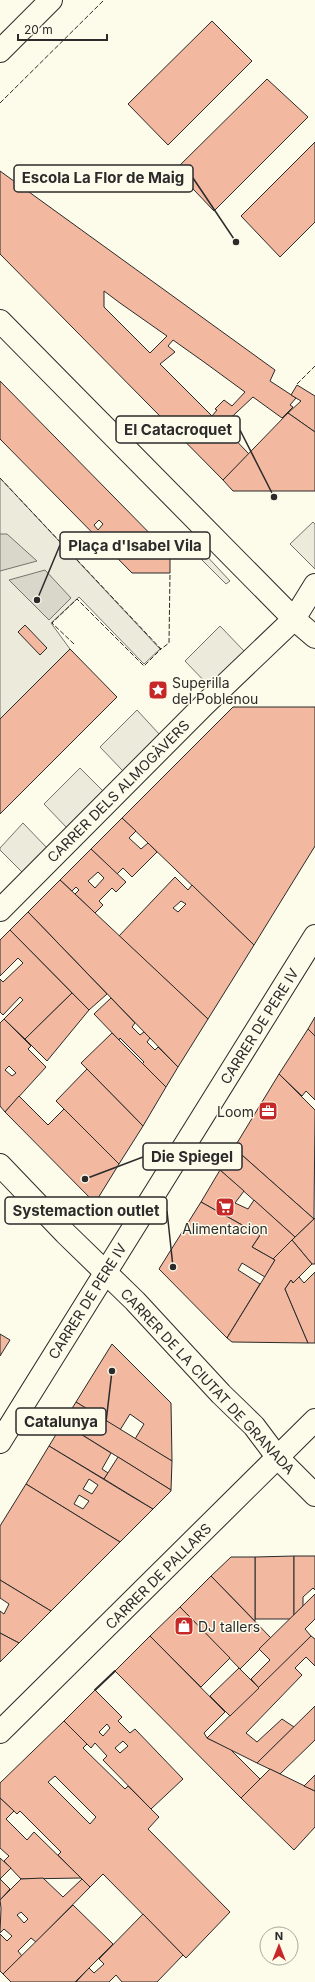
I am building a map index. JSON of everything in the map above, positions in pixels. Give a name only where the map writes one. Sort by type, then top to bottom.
[{"type":"street","points":[[0,51],[51,0]]},
{"type":"street","points":[[0,321],[294,619],[315,637]]},
{"type":"street","points":[[294,619],[315,585]]},
{"type":"street","name":"CARRER DELS ALMOGÀVERS","points":[[0,910],[205,704],[294,619]]},
{"type":"street","name":"CARRER DE PERE IV","points":[[0,1442],[315,936]]},
{"type":"street","name":"CARRER DE LA CIUTAT DE GRANADA","points":[[0,1165],[65,1233],[106,1271],[254,1426],[278,1458],[315,1495]]},
{"type":"street","name":"CARRER DE PALLARS","points":[[0,1732],[315,1420]]},
{"type":"shaded area","points":[[0,478],[160,649],[144,664],[79,597],[51,623],[70,649],[0,719]]},
{"type":"shaded area","points":[[313,522],[315,524],[315,569],[290,544]]},
{"type":"shaded area","points":[[0,534],[7,534],[37,561],[0,571]]},
{"type":"shaded area","points":[[202,551],[230,581],[226,584],[197,555]]},
{"type":"shaded area","points":[[45,570],[71,598],[49,620],[9,580]]},
{"type":"shaded area","points":[[220,626],[245,652],[209,686],[185,661]]},
{"type":"shaded area","points":[[137,710],[160,735],[123,771],[100,747]]},
{"type":"shaded area","points":[[80,768],[105,793],[68,829],[44,804]]},
{"type":"shaded area","points":[[23,823],[48,849],[22,872],[0,850],[0,848]]},
{"type":"building","points":[[212,21],[252,61],[168,145],[128,104]]},
{"type":"building","points":[[267,79],[308,117],[214,211],[175,170]]},
{"type":"building","points":[[315,142],[315,222],[280,257],[241,216]]},
{"type":"building","points":[[0,171],[275,370],[270,381],[296,398],[290,405],[293,407],[282,418],[253,397],[222,426],[249,454],[223,480],[0,254]],"holes":[[[104,291],[120,303],[167,336],[150,353],[104,307]],[[173,340],[204,362],[245,392],[232,406],[224,400],[215,409],[217,410],[212,416],[160,364],[175,352],[168,346]]]},
{"type":"building","points":[[0,381],[170,554],[170,573],[132,573],[0,439]],"holes":[[[99,520],[103,524],[98,530],[94,525]]]},
{"type":"building","points":[[297,385],[315,396],[315,432],[288,413],[301,401],[291,395]]},
{"type":"building","points":[[288,413],[315,432],[315,491],[233,491],[223,480]]},
{"type":"building","points":[[25,625],[47,648],[40,655],[18,632]]},
{"type":"building","points":[[70,649],[117,697],[0,814],[0,719]]},
{"type":"building","points":[[233,707],[315,707],[315,846],[254,945],[122,818]]},
{"type":"building","points":[[122,818],[136,831],[129,838],[141,849],[148,843],[157,852],[132,877],[123,868],[117,874],[91,849]]},
{"type":"building","points":[[91,849],[126,882],[116,892],[112,888],[99,901],[103,905],[95,913],[75,894],[79,890],[76,887],[72,891],[60,880]],"holes":[[[98,872],[104,878],[95,888],[88,881]]]},
{"type":"building","points":[[175,877],[188,890],[192,885],[254,945],[208,1019],[119,936]],"holes":[[[181,901],[186,904],[178,912],[173,908]]]},
{"type":"building","points":[[60,880],[208,1019],[178,1067],[28,912]]},
{"type":"building","points":[[28,912],[107,994],[89,1010],[10,930]]},
{"type":"building","points":[[10,930],[72,993],[25,1039],[4,1019],[23,1000],[20,997],[3,1015],[0,1012],[0,979],[3,982],[23,963],[18,958],[0,976],[0,940]]},
{"type":"building","points":[[72,993],[89,1010],[47,1061],[25,1039]]},
{"type":"building","points":[[111,998],[135,1023],[132,1027],[140,1035],[144,1032],[150,1038],[147,1042],[155,1050],[158,1047],[178,1067],[166,1087],[142,1064],[144,1062],[120,1038],[119,1040],[94,1014]]},
{"type":"building","points":[[315,1017],[315,1036],[308,1029]]},
{"type":"building","points":[[4,1019],[31,1046],[28,1049],[46,1067],[5,1112],[0,1106],[0,1023]],"holes":[[[9,1066],[16,1073],[12,1076],[5,1070]]]},
{"type":"building","points":[[308,1029],[315,1036],[315,1100],[306,1091],[302,1096],[279,1074]]},
{"type":"building","points":[[112,1033],[166,1087],[143,1126],[81,1063]]},
{"type":"building","points":[[87,1069],[143,1126],[119,1164],[56,1101]]},
{"type":"building","points":[[279,1074],[315,1110],[314,1219],[234,1148]]},
{"type":"building","points":[[19,1096],[48,1125],[64,1109],[119,1164],[95,1203],[5,1112]]},
{"type":"building","points":[[234,1148],[314,1219],[295,1237],[220,1170]]},
{"type":"building","points":[[220,1170],[244,1191],[235,1203],[248,1209],[254,1200],[295,1237],[273,1259],[252,1247],[260,1235],[201,1202]]},
{"type":"building","points":[[201,1202],[260,1235],[252,1247],[275,1260],[265,1277],[242,1263],[238,1270],[260,1284],[227,1338],[159,1269]]},
{"type":"building","points":[[315,1218],[315,1264],[312,1264],[292,1240]]},
{"type":"building","points":[[292,1240],[312,1264],[293,1283],[291,1280],[285,1289],[308,1343],[232,1342],[227,1338],[275,1260],[273,1259]]},
{"type":"building","points":[[315,1272],[315,1343],[308,1343],[285,1289],[291,1280],[293,1283],[299,1277],[304,1283]]},
{"type":"building","points":[[0,1334],[10,1340],[0,1356]]},
{"type":"building","points":[[112,1344],[171,1403],[172,1461],[135,1439],[144,1424],[130,1414],[120,1430],[76,1402]]},
{"type":"building","points":[[76,1402],[172,1461],[171,1490],[63,1423]]},
{"type":"building","points":[[63,1423],[111,1453],[102,1469],[108,1473],[104,1479],[49,1446]]},
{"type":"building","points":[[49,1446],[153,1509],[120,1542],[26,1484]],"holes":[[[89,1479],[98,1485],[92,1494],[83,1489]],[[79,1495],[89,1501],[83,1509],[74,1504]]]},
{"type":"building","points":[[118,1457],[171,1491],[153,1509],[104,1479]]},
{"type":"building","points":[[26,1484],[120,1542],[51,1611],[0,1580],[0,1526]]},
{"type":"building","points":[[294,1556],[294,1615],[290,1619],[255,1619],[255,1557]]},
{"type":"building","points":[[294,1556],[315,1556],[315,1590],[313,1588],[303,1597],[303,1606],[294,1615]]},
{"type":"building","points":[[231,1557],[255,1557],[255,1621],[211,1576]]},
{"type":"building","points":[[211,1576],[271,1638],[240,1669],[180,1607]]},
{"type":"building","points":[[0,1580],[51,1611],[19,1643],[0,1633],[0,1611],[4,1614],[9,1604],[0,1598]]},
{"type":"building","points":[[315,1594],[315,1619],[305,1629],[311,1636],[259,1688],[251,1679],[270,1660],[259,1649]]},
{"type":"building","points":[[180,1607],[230,1658],[201,1687],[150,1636]]},
{"type":"building","points":[[0,1633],[19,1643],[0,1662]]},
{"type":"building","points":[[150,1636],[225,1712],[204,1733],[207,1738],[230,1749],[260,1779],[241,1798],[115,1671]]},
{"type":"building","points":[[311,1636],[315,1639],[315,1666],[306,1657],[295,1668],[302,1675],[246,1733],[257,1742],[282,1719],[294,1727],[257,1763],[207,1738]]},
{"type":"building","points":[[239,1668],[259,1688],[230,1716],[210,1696]]},
{"type":"building","points":[[95,1690],[122,1717],[118,1721],[130,1733],[135,1729],[183,1779],[151,1809],[103,1760],[107,1756],[95,1743],[91,1748],[64,1721]],"holes":[[[107,1724],[110,1728],[103,1736],[99,1732]],[[123,1741],[128,1746],[120,1753],[115,1748]]]},
{"type":"building","points":[[315,1706],[315,1740],[280,1774],[257,1763]]},
{"type":"building","points":[[64,1721],[87,1744],[83,1748],[125,1789],[128,1786],[159,1817],[148,1829],[230,1912],[186,1958],[103,1874],[90,1887],[58,1855],[61,1852],[20,1811],[17,1814],[0,1798],[0,1783]],"holes":[[[55,1776],[96,1817],[90,1824],[48,1782]]]},
{"type":"building","points":[[270,1769],[315,1791],[315,1827],[294,1850],[241,1798]]},
{"type":"building","points":[[315,1775],[315,1791],[304,1786]]},
{"type":"building","points":[[0,1798],[14,1811],[6,1819],[27,1840],[34,1832],[81,1878],[21,1879],[4,1861],[9,1856],[0,1848]]},
{"type":"building","points":[[0,1858],[11,1868],[0,1879]]},
{"type":"building","points":[[43,1878],[63,1897],[82,1879],[90,1887],[36,1942],[31,1938],[18,1951],[22,1956],[3,1974],[0,1971],[0,1934],[7,1941],[12,1936],[4,1929],[0,1933],[0,1900],[21,1879]],"holes":[[[21,1912],[28,1919],[24,1923],[17,1915]]]},
{"type":"building","points":[[0,1879],[10,1889],[0,1900]]},
{"type":"building","points":[[73,1905],[113,1944],[75,1982],[11,1982],[3,1974]]},
{"type":"building","points":[[143,1914],[183,1955],[157,1982],[122,1982],[116,1975],[109,1982],[76,1982],[89,1968],[94,1973],[104,1964],[99,1959]]},
{"type":"fence","points":[[0,103],[104,0]]},
{"type":"fence","points":[[297,384],[315,366]]},
{"type":"fence","points":[[0,478],[161,649],[169,643],[170,573]]},
{"type":"fence","points":[[74,644],[52,623],[77,599],[144,666],[161,649]]},
{"type":"wall","points":[[95,1690],[115,1671]]},
{"type":"place","name":"Escola La Flor de Maig","points":[[236,242]]},
{"type":"place","name":"El Catacroquet","points":[[274,497]]},
{"type":"place","name":"Plaça d'Isabel Vila","points":[[37,600]]},
{"type":"place","name":"Superilla del Poblenou","points":[[158,690]]},
{"type":"place","name":"Loom","points":[[268,1111]]},
{"type":"place","name":"Die Spiegel","points":[[85,1179]]},
{"type":"place","name":"Alimentacion","points":[[225,1207]]},
{"type":"place","name":"Systemaction outlet","points":[[173,1267]]},
{"type":"place","name":"Catalunya","points":[[112,1371]]},
{"type":"place","name":"DJ tallers","points":[[184,1626]]}]
